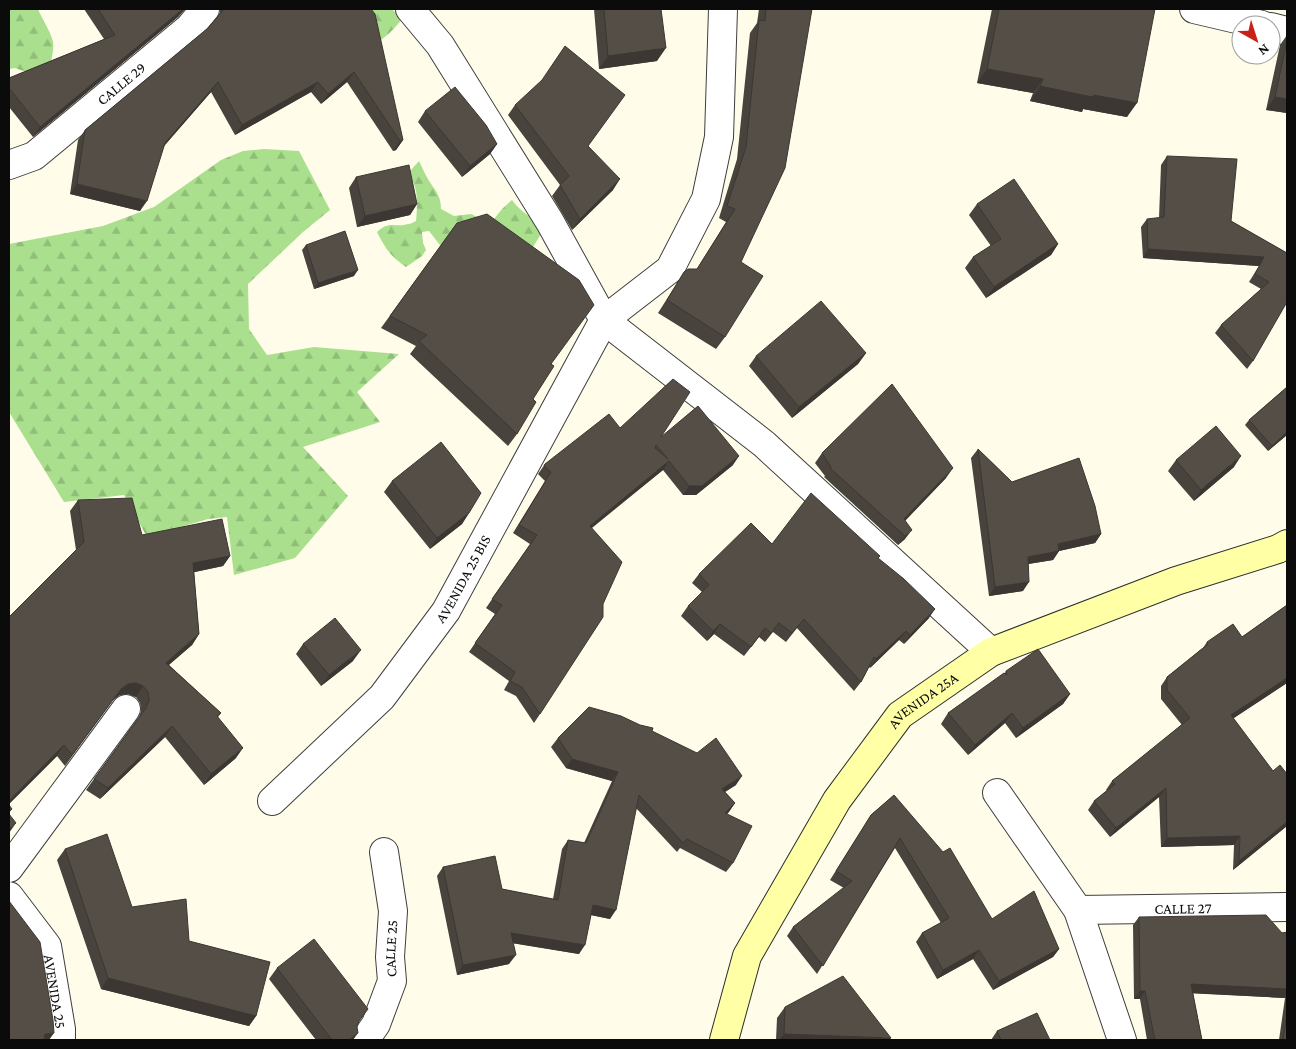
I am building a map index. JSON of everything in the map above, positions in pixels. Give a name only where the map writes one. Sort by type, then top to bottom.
[{"type":"main road","name":"AVENIDA 25A","points":[[724,1040],[747,956],[837,800],[900,715],[991,652],[1176,581],[1278,549],[1287,544]]},
{"type":"street","name":"CALLE 29","points":[[9,166],[34,156],[189,28],[205,9]]},
{"type":"street","points":[[410,9],[445,53],[550,222],[604,320],[764,444],[991,652]]},
{"type":"street","points":[[604,320],[670,269],[706,199],[719,137],[723,9]]},
{"type":"street","points":[[1194,9],[1231,18]]},
{"type":"street","name":"AVENIDA 25 BIS","points":[[272,802],[382,697],[446,612],[604,320]]},
{"type":"street","points":[[9,868],[126,709]]},
{"type":"street","points":[[997,792],[1078,910],[1122,1040]]},
{"type":"street","name":"CALLE 25","points":[[365,1040],[376,1024],[392,981],[390,957],[393,911],[384,852]]},
{"type":"street","name":"AVENIDA 25","points":[[9,896],[47,946],[61,1029],[61,1040]]},
{"type":"street","name":"CALLE 27","points":[[1078,910],[1287,907]]},
{"type":"green space","points":[[9,9],[38,9],[53,42],[51,62],[31,71],[16,68],[9,69]]},
{"type":"green space","points":[[350,9],[392,9],[402,19],[384,38],[362,52]]},
{"type":"green space","points":[[264,149],[299,151],[330,210],[303,232],[248,284],[249,329],[267,355],[314,347],[399,354],[357,392],[380,422],[303,447],[348,496],[295,558],[234,575],[227,517],[208,519],[147,537],[124,495],[64,502],[9,412],[9,244],[103,226],[154,207],[221,160],[243,151]]},
{"type":"green space","points":[[419,161],[439,197],[441,209],[454,216],[471,214],[484,220],[494,219],[512,200],[544,229],[533,247],[527,253],[443,249],[429,231],[422,232],[426,250],[422,256],[406,267],[396,260],[377,232],[385,226],[404,225],[416,221],[417,195],[411,170]]},
{"type":"building","points":[[98,9],[183,9],[40,127],[9,88],[9,78],[115,35]]},
{"type":"building","points":[[224,9],[371,9],[375,14],[403,140],[400,141],[354,72],[328,94],[318,82],[242,125],[218,82],[165,143],[147,201],[77,184],[85,130],[208,28]]},
{"type":"building","points":[[604,9],[661,9],[666,48],[608,56]]},
{"type":"building","points":[[766,9],[812,9],[785,168],[741,262],[763,276],[725,337],[667,300],[684,272],[688,269],[697,269],[735,209],[727,206],[746,147],[759,20],[765,21]]},
{"type":"building","points":[[999,9],[1155,9],[1137,103],[1094,95],[1092,97],[1040,86],[1043,79],[987,69]]},
{"type":"building","points":[[1287,40],[1287,99],[1275,97]]},
{"type":"building","points":[[565,46],[625,95],[588,146],[620,179],[580,219],[560,185],[569,176],[515,105],[542,80]]},
{"type":"building","points":[[455,87],[486,125],[497,144],[470,166],[425,111]]},
{"type":"building","points":[[1167,156],[1237,159],[1231,221],[1287,253],[1287,302],[1253,361],[1221,325],[1269,282],[1255,274],[1264,257],[1148,249],[1147,219],[1164,217]]},
{"type":"building","points":[[409,165],[417,204],[365,216],[356,177]]},
{"type":"building","points":[[1014,179],[1058,244],[994,287],[973,257],[1001,239],[977,204]]},
{"type":"building","points":[[487,214],[579,280],[594,305],[551,364],[554,366],[533,399],[536,402],[517,434],[419,341],[427,335],[390,316],[457,223]]},
{"type":"building","points":[[345,231],[358,270],[318,283],[306,245]]},
{"type":"building","points":[[821,301],[866,353],[799,407],[756,356]]},
{"type":"building","points":[[673,379],[690,392],[661,437],[698,406],[739,456],[702,486],[689,486],[669,461],[590,526],[622,562],[603,604],[603,617],[540,714],[522,687],[510,681],[515,672],[475,643],[502,605],[492,599],[537,535],[519,525],[551,472],[544,466],[545,464],[609,414],[620,428]],"holes":[[[656,445],[668,459],[655,448]]]},
{"type":"building","points":[[892,384],[953,468],[904,519],[912,530],[905,536],[830,468],[822,453]]},
{"type":"building","points":[[1287,387],[1287,432],[1272,446],[1249,420]]},
{"type":"building","points":[[1216,426],[1241,456],[1201,490],[1176,460]]},
{"type":"building","points":[[441,442],[481,493],[469,513],[437,538],[392,481]]},
{"type":"building","points":[[978,449],[1012,482],[1079,458],[1095,506],[1101,534],[1058,544],[1059,551],[1028,557],[1029,582],[995,587]]},
{"type":"building","points":[[811,493],[880,556],[878,558],[904,579],[935,609],[910,635],[906,631],[876,659],[874,657],[861,682],[804,619],[792,633],[779,623],[771,633],[765,628],[751,647],[720,624],[713,631],[688,606],[709,585],[699,574],[751,523],[772,544]]},
{"type":"building","points":[[132,498],[142,535],[222,519],[230,556],[193,563],[199,634],[166,663],[221,713],[217,716],[243,748],[211,774],[172,726],[108,788],[94,779],[146,708],[149,700],[148,692],[143,686],[136,683],[128,684],[121,689],[72,755],[64,745],[9,801],[9,617],[84,542],[78,500]]},
{"type":"building","points":[[1287,605],[1287,678],[1231,715],[1273,771],[1280,765],[1287,774],[1287,822],[1239,861],[1240,836],[1167,838],[1166,788],[1116,828],[1094,801],[1115,784],[1112,781],[1190,718],[1167,690],[1167,677],[1208,644],[1207,642],[1233,624],[1242,637]]},
{"type":"building","points":[[335,618],[361,650],[329,675],[303,644]]},
{"type":"building","points":[[1038,649],[1070,694],[1023,728],[1012,713],[975,745],[948,713],[1004,673],[1007,675],[1006,671]]},
{"type":"building","points":[[589,707],[653,728],[652,731],[697,753],[716,738],[742,776],[722,789],[735,803],[725,813],[752,826],[733,863],[687,839],[683,843],[639,795],[616,910],[593,905],[585,945],[511,933],[516,955],[463,965],[443,867],[495,856],[502,889],[558,900],[568,840],[586,843],[618,772],[572,759],[558,738]]},
{"type":"building","points":[[894,795],[943,852],[950,848],[992,919],[1034,891],[1059,949],[999,981],[979,950],[943,970],[922,933],[949,918],[900,838],[823,966],[793,927],[852,881],[836,871],[871,815]]},
{"type":"building","points":[[9,814],[16,823],[9,829]]},
{"type":"building","points":[[107,834],[132,907],[186,899],[189,941],[270,962],[256,1016],[108,978],[65,849]]},
{"type":"building","points":[[9,901],[40,942],[54,1033],[45,1034],[44,1040],[9,1040]]},
{"type":"building","points":[[1266,915],[1282,933],[1287,932],[1287,989],[1191,984],[1202,1040],[1155,1040],[1145,991],[1140,991],[1139,917]]},
{"type":"building","points":[[314,939],[368,1009],[359,1021],[358,1033],[349,1040],[332,1040],[277,968]]},
{"type":"building","points":[[843,976],[891,1038],[784,1034],[785,1007]]},
{"type":"building","points":[[1037,1013],[1050,1040],[1001,1040],[997,1031]]},
{"type":"building","points":[[1287,1014],[1287,1040],[1283,1040]]}]
